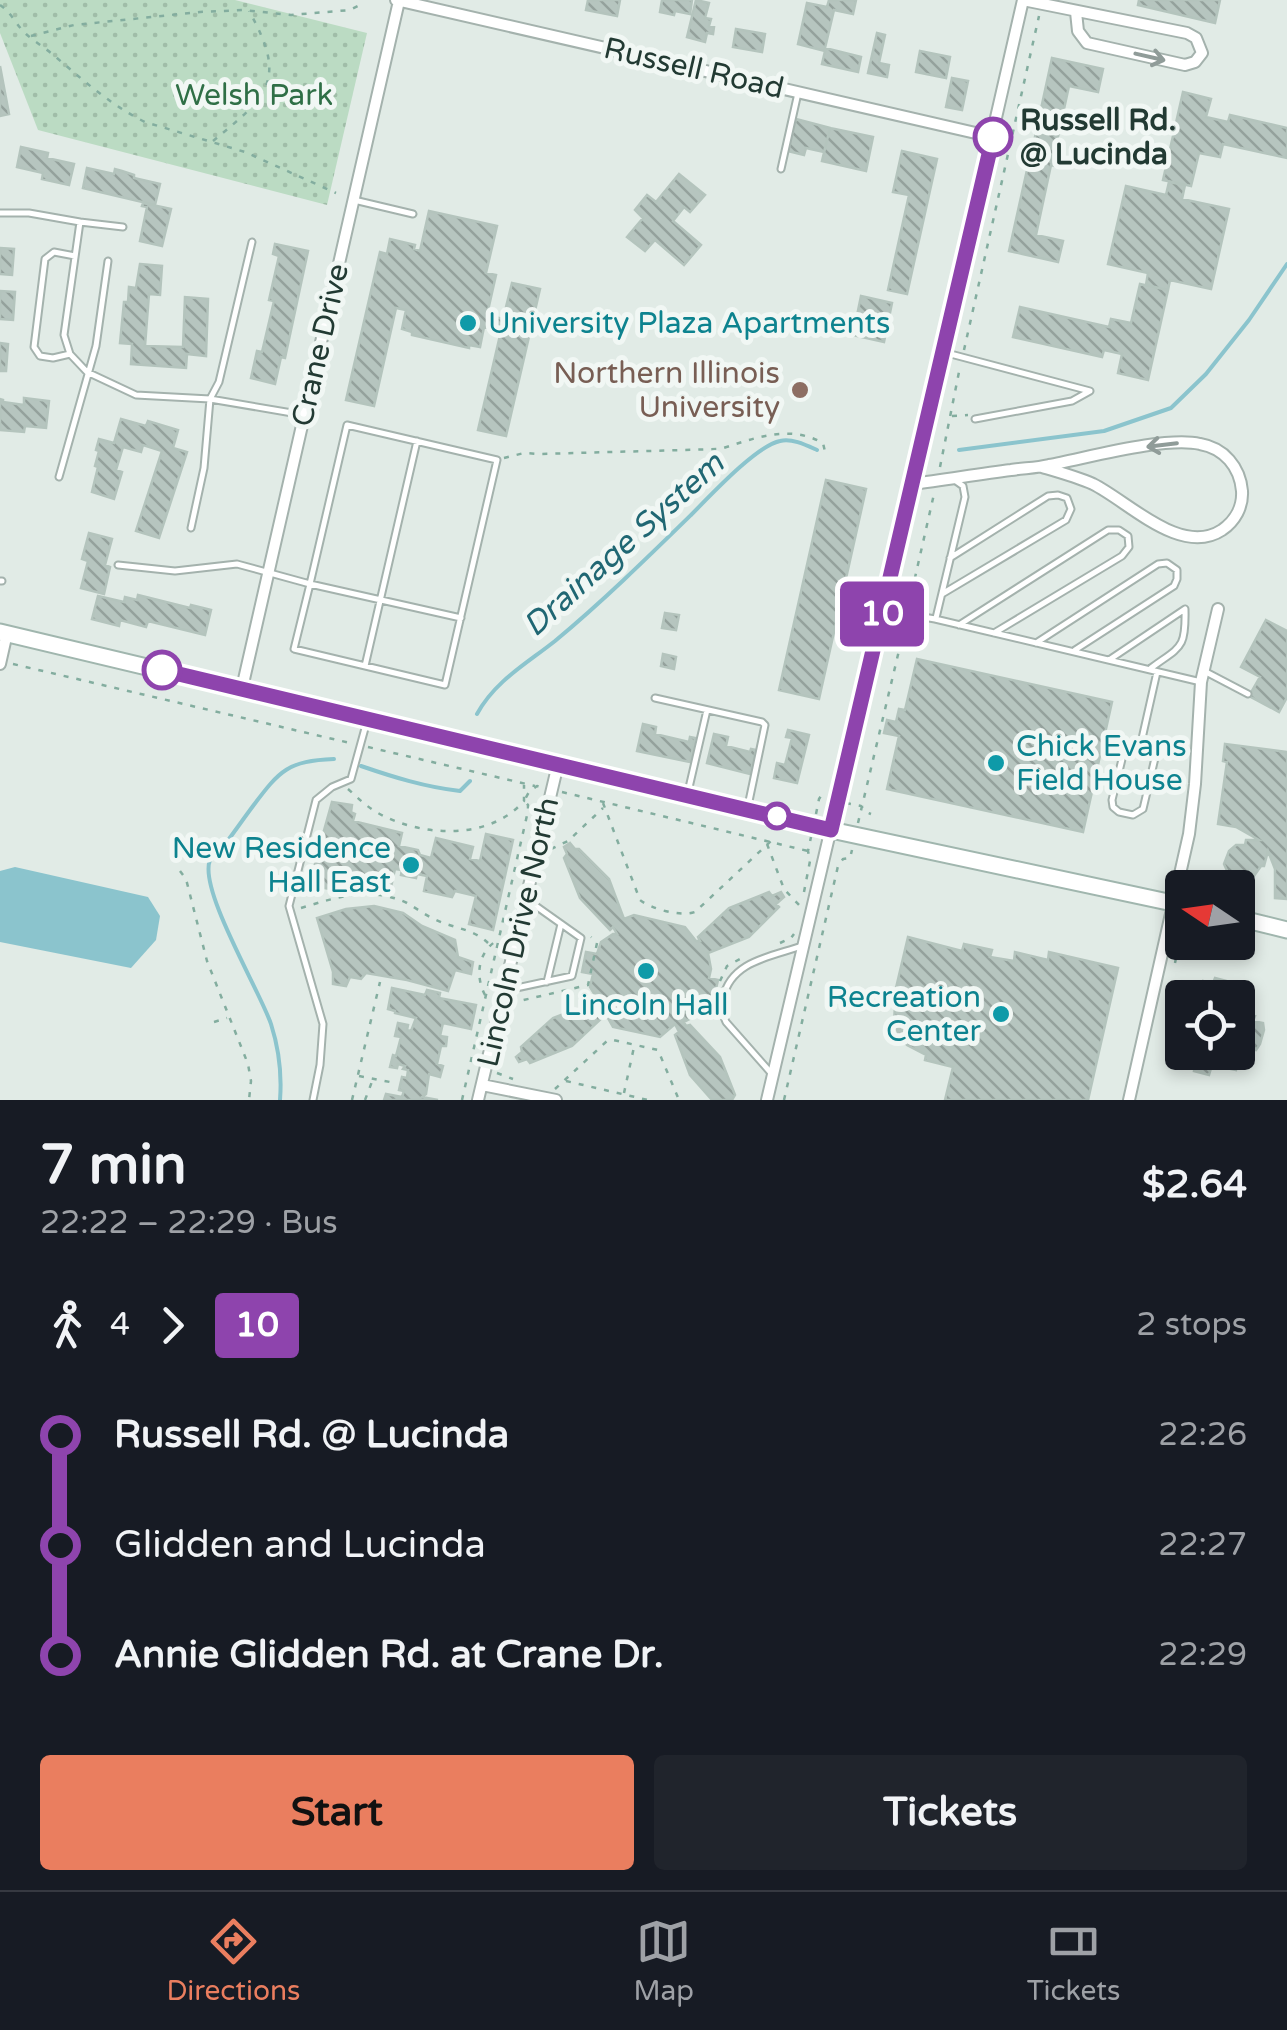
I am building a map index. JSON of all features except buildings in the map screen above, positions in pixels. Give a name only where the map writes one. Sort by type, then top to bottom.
[{"type":"main road","points":[[4,632],[831,830],[1165,901]]},
{"type":"main road","points":[[1255,922],[1287,930]]},
{"type":"street","name":"Russell Road","points":[[397,0],[993,137]]},
{"type":"street","name":"Crane Drive","points":[[242,688],[397,0]]},
{"type":"street","points":[[766,1100],[1023,0],[1188,34],[1196,38],[1202,53],[1186,65],[1087,43],[1078,31],[1076,12]]},
{"type":"street","points":[[912,484],[1192,442],[1216,448],[1228,458],[1239,474],[1243,496],[1237,515],[1224,529],[1214,535],[1191,538],[1170,532],[1092,484],[1042,467]]},
{"type":"street","points":[[1183,870],[1193,801],[1202,676],[1218,608]]},
{"type":"street","points":[[1,659],[4,632]]},
{"type":"street","name":"Lincoln Drive North","points":[[478,1100],[558,764]]},
{"type":"street","points":[[1129,1100],[1165,956]]},
{"type":"street","points":[[482,1085],[556,1095]]},
{"type":"lane","points":[[781,168],[798,92]]},
{"type":"lane","points":[[354,200],[414,214]]},
{"type":"lane","points":[[0,213],[29,213],[122,227]]},
{"type":"lane","points":[[80,222],[64,335],[70,354],[87,372],[136,395],[210,399],[304,415]]},
{"type":"lane","points":[[191,528],[204,468],[210,399],[220,382],[252,242]]},
{"type":"lane","points":[[70,354],[40,356],[34,347],[45,259],[54,252],[75,256]]},
{"type":"lane","points":[[60,477],[96,346],[108,261]]},
{"type":"lane","points":[[943,352],[1090,390],[1072,401],[975,419]]},
{"type":"lane","points":[[346,425],[497,460],[446,685],[294,649],[346,425]]},
{"type":"lane","points":[[366,666],[416,441]]},
{"type":"lane","points":[[936,620],[965,497],[962,486],[954,479]]},
{"type":"lane","points":[[942,594],[1066,520],[1071,509],[1068,498],[1048,496],[950,558]]},
{"type":"lane","points":[[960,625],[1108,530],[1119,530],[1128,536],[1129,547],[1122,556],[994,633]]},
{"type":"lane","points":[[1036,644],[1158,564],[1167,563],[1177,570],[1174,586],[1073,652]]},
{"type":"lane","points":[[118,565],[175,571],[237,564],[461,618]]},
{"type":"lane","points":[[882,610],[1157,672],[1202,676],[1248,694]]},
{"type":"lane","points":[[1109,660],[1186,610],[1182,646],[1149,670]]},
{"type":"lane","points":[[1140,744],[1157,672]]},
{"type":"lane","points":[[655,698],[765,725],[748,809]]},
{"type":"lane","points":[[687,795],[707,710]]},
{"type":"lane","points":[[313,1100],[323,1024],[289,906],[316,800],[351,779],[368,718]]},
{"type":"lane","points":[[1140,744],[1153,749],[1155,758],[1144,809],[1133,816],[1119,812],[1112,800],[1125,747],[1140,744]]},
{"type":"lane","points":[[504,991],[572,976],[581,938],[526,899]]},
{"type":"lane","points":[[547,982],[560,924]]},
{"type":"lane","points":[[772,1075],[726,1022],[722,1002],[736,971],[804,945]]},
{"type":"path","points":[[0,5],[93,90],[128,114],[267,160],[336,192]]},
{"type":"path","points":[[30,36],[74,25],[248,10],[291,15],[358,6]]},
{"type":"path","points":[[212,142],[261,98],[265,88],[268,51],[248,10]]},
{"type":"path","points":[[940,466],[1037,26]]},
{"type":"path","points":[[950,416],[965,414],[975,419]]},
{"type":"path","points":[[497,460],[524,453],[720,450],[746,440],[794,432],[824,443],[826,456]]},
{"type":"path","points":[[871,814],[862,806],[932,503]]},
{"type":"path","points":[[1,659],[802,848],[810,854],[801,906],[784,890],[768,842]]},
{"type":"path","points":[[462,1100],[528,811],[524,783]]},
{"type":"path","points":[[344,784],[380,815],[433,830],[465,830],[488,824],[515,811],[537,786]]},
{"type":"path","points":[[819,799],[824,792]]},
{"type":"path","points":[[602,802],[640,900],[646,905],[688,915],[695,912],[768,842]]},
{"type":"path","points":[[545,851],[568,841],[604,808]]},
{"type":"path","points":[[784,1100],[838,866],[843,859],[850,858]]},
{"type":"path","points":[[180,871],[186,879],[207,961],[248,1064],[249,1100]]},
{"type":"path","points":[[290,912],[336,898],[376,894],[409,904],[434,920],[476,933],[490,945]]},
{"type":"path","points":[[776,944],[795,933]]},
{"type":"path","points":[[485,997],[478,972],[482,956],[499,938]]},
{"type":"path","points":[[511,1002],[588,985],[597,942],[592,938]]},
{"type":"path","points":[[717,993],[726,966],[746,957]]},
{"type":"path","points":[[352,1100],[380,982]]},
{"type":"path","points":[[214,1022],[229,1018]]},
{"type":"path","points":[[556,1095],[565,1080],[610,1040],[661,1053],[679,1100]]},
{"type":"path","points":[[624,1094],[635,1044]]},
{"type":"path","points":[[496,1069],[502,1076],[520,1081]]},
{"type":"path","points":[[358,1076],[390,1082]]},
{"type":"path","points":[[365,1100],[373,1079]]},
{"type":"path","points":[[565,1080],[648,1100]]},
{"type":"green space","name":"Welsh Park","points":[[0,0],[235,0],[367,33],[327,205],[38,130],[0,33]]},
{"type":"water","points":[[15,867],[148,897],[160,916],[156,940],[131,968],[0,942],[0,871]]},
{"type":"waterway","points":[[959,450],[1104,431],[1171,408],[1206,374],[1287,264]]},
{"type":"waterway","name":"Drainage System","points":[[477,714],[502,682],[590,611],[759,452],[785,440],[817,450]]},
{"type":"waterway","name":"Drainage System","points":[[280,1100],[274,1033],[221,916],[209,874],[210,860],[278,776],[295,765],[334,759]]},
{"type":"waterway","name":"Drainage System","points":[[361,766],[460,791],[470,781]]},
{"type":"bus line","name":"10","points":[[162,670],[831,830],[993,137]]},
{"type":"place","name":"Russell Rd. @ Lucinda","points":[[993,137]]},
{"type":"place","name":"University Plaza Apartments","points":[[468,323]]},
{"type":"place","name":"Northern Illinois University","points":[[800,390]]},
{"type":"place","name":"Chick Evans Field House","points":[[996,763]]},
{"type":"place","name":"New Residence Hall East","points":[[411,865]]},
{"type":"place","name":"Lincoln Hall","points":[[646,971]]},
{"type":"place","name":"Recreation Center","points":[[1001,1014]]}]
